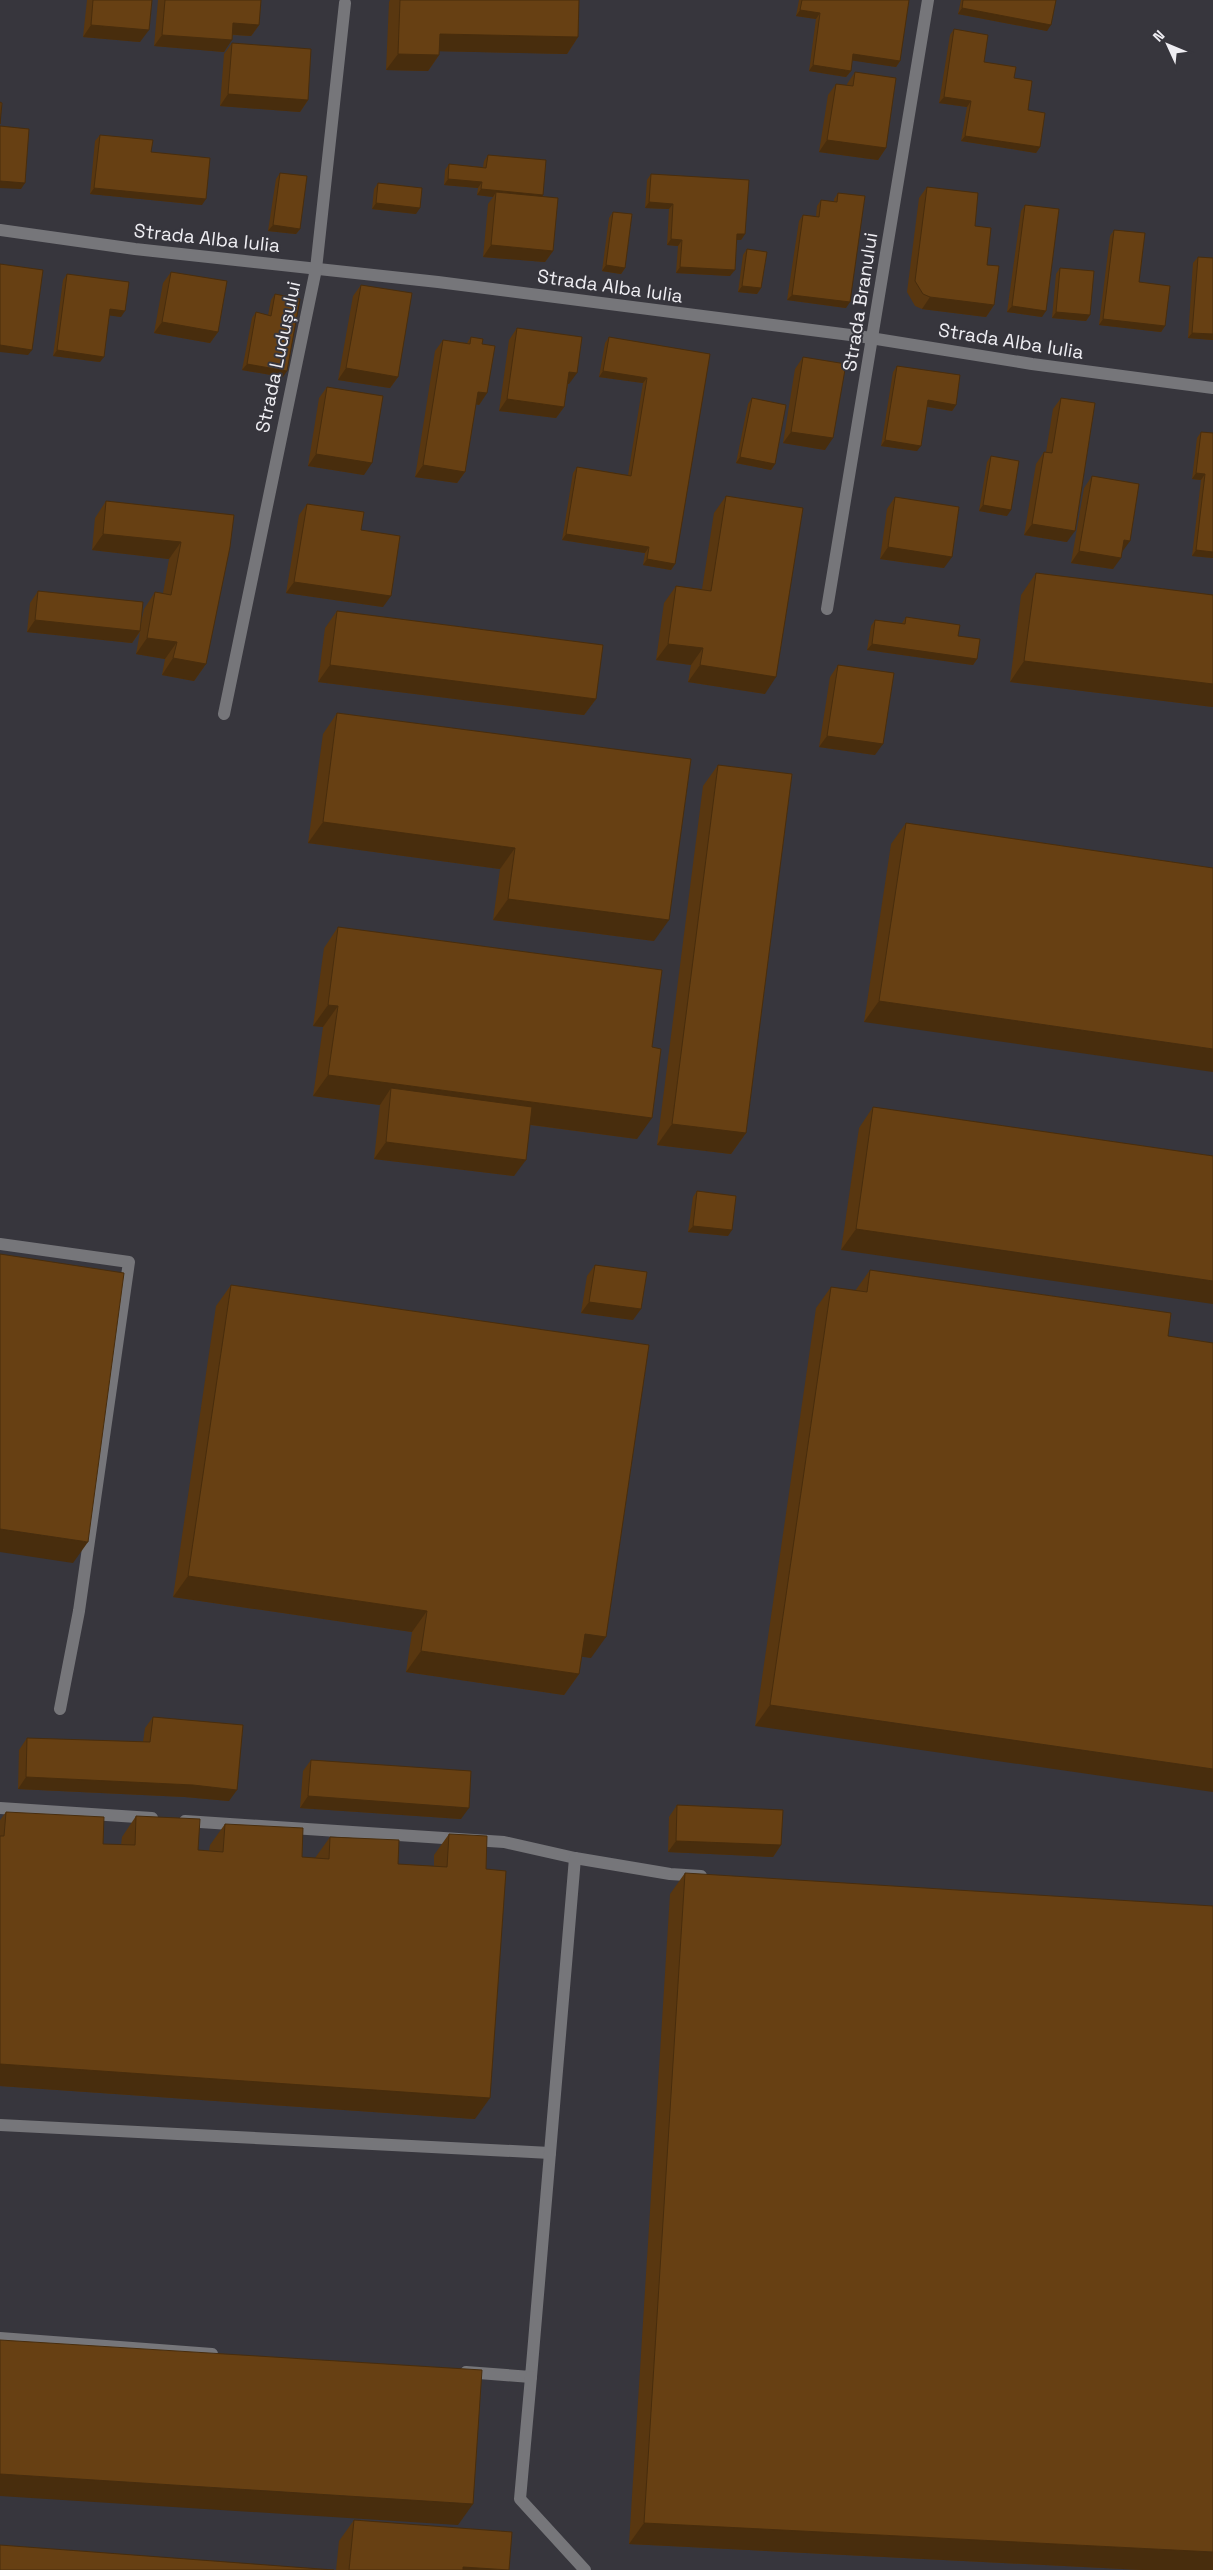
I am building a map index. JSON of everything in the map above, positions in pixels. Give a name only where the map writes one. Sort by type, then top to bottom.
[{"type":"street","name":"Strada Branului","points":[[827,609],[928,0]]},
{"type":"street","name":"Strada Ludușului","points":[[224,714],[316,269],[345,3]]},
{"type":"street","name":"Strada Alba Iulia","points":[[0,230],[135,249],[438,282],[873,338],[1032,364],[1213,388]]},
{"type":"street","points":[[0,1244],[129,1262],[79,1611],[60,1709]]},
{"type":"street","points":[[0,1808],[504,1842],[575,1858],[670,1874],[709,1876]]},
{"type":"street","points":[[575,1858],[520,2499],[585,2570]]},
{"type":"street","points":[[0,2125],[550,2153]]},
{"type":"street","points":[[0,2338],[226,2354]]},
{"type":"street","points":[[452,2371],[531,2377]]},
{"type":"building","points":[[93,0],[152,0],[149,30],[91,25]]},
{"type":"building","points":[[165,0],[261,0],[259,25],[233,23],[232,40],[162,35]]},
{"type":"building","points":[[400,0],[579,0],[578,37],[440,34],[439,55],[398,54]]},
{"type":"building","points":[[802,0],[909,0],[900,61],[853,54],[851,71],[813,65],[820,13],[800,10]]},
{"type":"building","points":[[963,0],[1056,0],[1051,25],[962,8]]},
{"type":"building","points":[[954,29],[988,35],[984,62],[1016,67],[1014,78],[1032,81],[1028,110],[1045,113],[1040,147],[965,136],[971,101],[944,97]]},
{"type":"building","points":[[232,43],[311,49],[308,100],[228,94]]},
{"type":"building","points":[[855,72],[896,78],[886,148],[827,140],[836,84],[853,86]]},
{"type":"building","points":[[0,102],[2,103],[0,124]]},
{"type":"building","points":[[0,126],[29,129],[25,183],[0,181]]},
{"type":"building","points":[[100,135],[153,140],[151,152],[210,158],[206,199],[94,188]]},
{"type":"building","points":[[488,155],[546,160],[543,195],[481,189],[482,182],[448,179],[449,164],[486,168]]},
{"type":"building","points":[[280,173],[307,176],[300,229],[273,225]]},
{"type":"building","points":[[651,174],[749,180],[745,234],[737,234],[735,270],[680,267],[682,240],[671,239],[673,204],[649,202]]},
{"type":"building","points":[[378,183],[422,188],[420,208],[376,203]]},
{"type":"building","points":[[927,187],[978,193],[975,226],[991,228],[987,265],[999,266],[994,305],[930,297],[923,294],[915,281]]},
{"type":"building","points":[[496,192],[558,198],[553,251],[491,245]]},
{"type":"building","points":[[838,193],[865,196],[850,302],[792,295],[803,215],[819,217],[821,200],[837,202]]},
{"type":"building","points":[[1025,205],[1059,209],[1046,311],[1012,306]]},
{"type":"building","points":[[613,212],[632,214],[625,268],[606,265]]},
{"type":"building","points":[[1114,230],[1145,233],[1139,282],[1170,286],[1165,326],[1103,319]]},
{"type":"building","points":[[747,249],[767,252],[761,288],[742,286]]},
{"type":"building","points":[[1198,257],[1213,258],[1213,334],[1192,333]]},
{"type":"building","points":[[0,264],[43,270],[32,350],[0,345]]},
{"type":"building","points":[[1060,268],[1094,271],[1090,315],[1056,312]]},
{"type":"building","points":[[171,272],[227,281],[218,332],[162,322]]},
{"type":"building","points":[[67,274],[129,282],[125,311],[110,309],[104,357],[57,350]]},
{"type":"building","points":[[361,285],[412,293],[398,377],[346,368]]},
{"type":"building","points":[[275,294],[300,299],[287,371],[247,364],[256,312],[271,316]]},
{"type":"building","points":[[517,328],[582,337],[577,373],[569,372],[564,407],[507,399]]},
{"type":"building","points":[[471,337],[483,339],[482,344],[495,346],[487,393],[478,392],[465,472],[423,465],[443,340],[470,344]]},
{"type":"building","points":[[609,337],[710,354],[675,564],[647,559],[649,547],[566,534],[577,467],[631,476],[647,378],[603,371]]},
{"type":"building","points":[[803,357],[846,364],[833,438],[791,432]]},
{"type":"building","points":[[897,366],[960,375],[956,405],[928,400],[921,446],[885,440]]},
{"type":"building","points":[[327,387],[383,396],[372,463],[316,454]]},
{"type":"building","points":[[752,398],[786,405],[775,464],[740,457]]},
{"type":"building","points":[[1061,398],[1095,403],[1075,531],[1032,524],[1044,452],[1052,453]]},
{"type":"building","points":[[1201,432],[1213,433],[1213,552],[1196,550],[1205,474],[1196,473]]},
{"type":"building","points":[[991,456],[1019,461],[1011,510],[983,505]]},
{"type":"building","points":[[1092,476],[1139,484],[1130,541],[1124,540],[1121,558],[1079,551]]},
{"type":"building","points":[[726,496],[803,508],[776,677],[700,665],[703,648],[668,644],[676,586],[711,591]]},
{"type":"building","points":[[895,497],[959,507],[952,557],[888,547]]},
{"type":"building","points":[[106,501],[234,515],[230,547],[206,664],[173,658],[177,642],[147,638],[155,592],[171,595],[181,542],[103,534]]},
{"type":"building","points":[[307,504],[364,512],[361,530],[400,536],[391,596],[294,582]]},
{"type":"building","points":[[1036,573],[1213,595],[1213,684],[1024,661]]},
{"type":"building","points":[[38,591],[143,602],[140,631],[35,620]]},
{"type":"building","points":[[337,611],[603,645],[596,699],[330,665]]},
{"type":"building","points":[[906,617],[960,625],[958,636],[980,639],[977,659],[872,644],[875,620],[905,624]]},
{"type":"building","points":[[838,665],[894,673],[883,744],[827,736]]},
{"type":"building","points":[[337,713],[691,759],[669,920],[508,899],[515,848],[323,822]]},
{"type":"building","points":[[718,765],[792,774],[746,1133],[672,1124]]},
{"type":"building","points":[[906,823],[1213,868],[1213,1049],[879,1001]]},
{"type":"building","points":[[338,927],[662,970],[652,1047],[661,1049],[652,1118],[328,1075],[338,1006],[328,1005]]},
{"type":"building","points":[[391,1088],[532,1107],[526,1160],[386,1142]]},
{"type":"building","points":[[873,1107],[1213,1156],[1213,1281],[856,1229]]},
{"type":"building","points":[[697,1191],[736,1196],[732,1230],[693,1226]]},
{"type":"building","points":[[0,1254],[124,1273],[88,1542],[0,1529]]},
{"type":"building","points":[[595,1265],[647,1272],[641,1309],[589,1302]]},
{"type":"building","points":[[870,1270],[1171,1313],[1168,1336],[1213,1343],[1213,1769],[770,1705],[831,1287],[867,1292]]},
{"type":"building","points":[[231,1285],[649,1345],[606,1637],[585,1634],[579,1674],[421,1651],[427,1611],[188,1576]]},
{"type":"building","points":[[153,1717],[243,1725],[237,1790],[193,1785],[26,1777],[27,1738],[150,1742]]},
{"type":"building","points":[[311,1760],[471,1771],[469,1808],[308,1796]]},
{"type":"building","points":[[677,1805],[783,1810],[781,1845],[676,1841]]},
{"type":"building","points":[[6,1812],[104,1817],[103,1844],[135,1845],[136,1816],[200,1819],[198,1850],[223,1852],[225,1824],[303,1828],[302,1857],[329,1859],[330,1837],[399,1840],[398,1864],[447,1867],[449,1834],[487,1836],[486,1869],[506,1871],[490,2098],[0,2064],[0,1836],[4,1836]]},
{"type":"building","points":[[685,1873],[1213,1906],[1213,2552],[644,2523]]},
{"type":"building","points":[[0,2340],[482,2370],[473,2504],[0,2474]]},
{"type":"building","points":[[354,2520],[512,2532],[509,2570],[463,2567],[463,2570],[349,2570]]},
{"type":"building","points":[[0,2545],[334,2570],[0,2570]]}]
